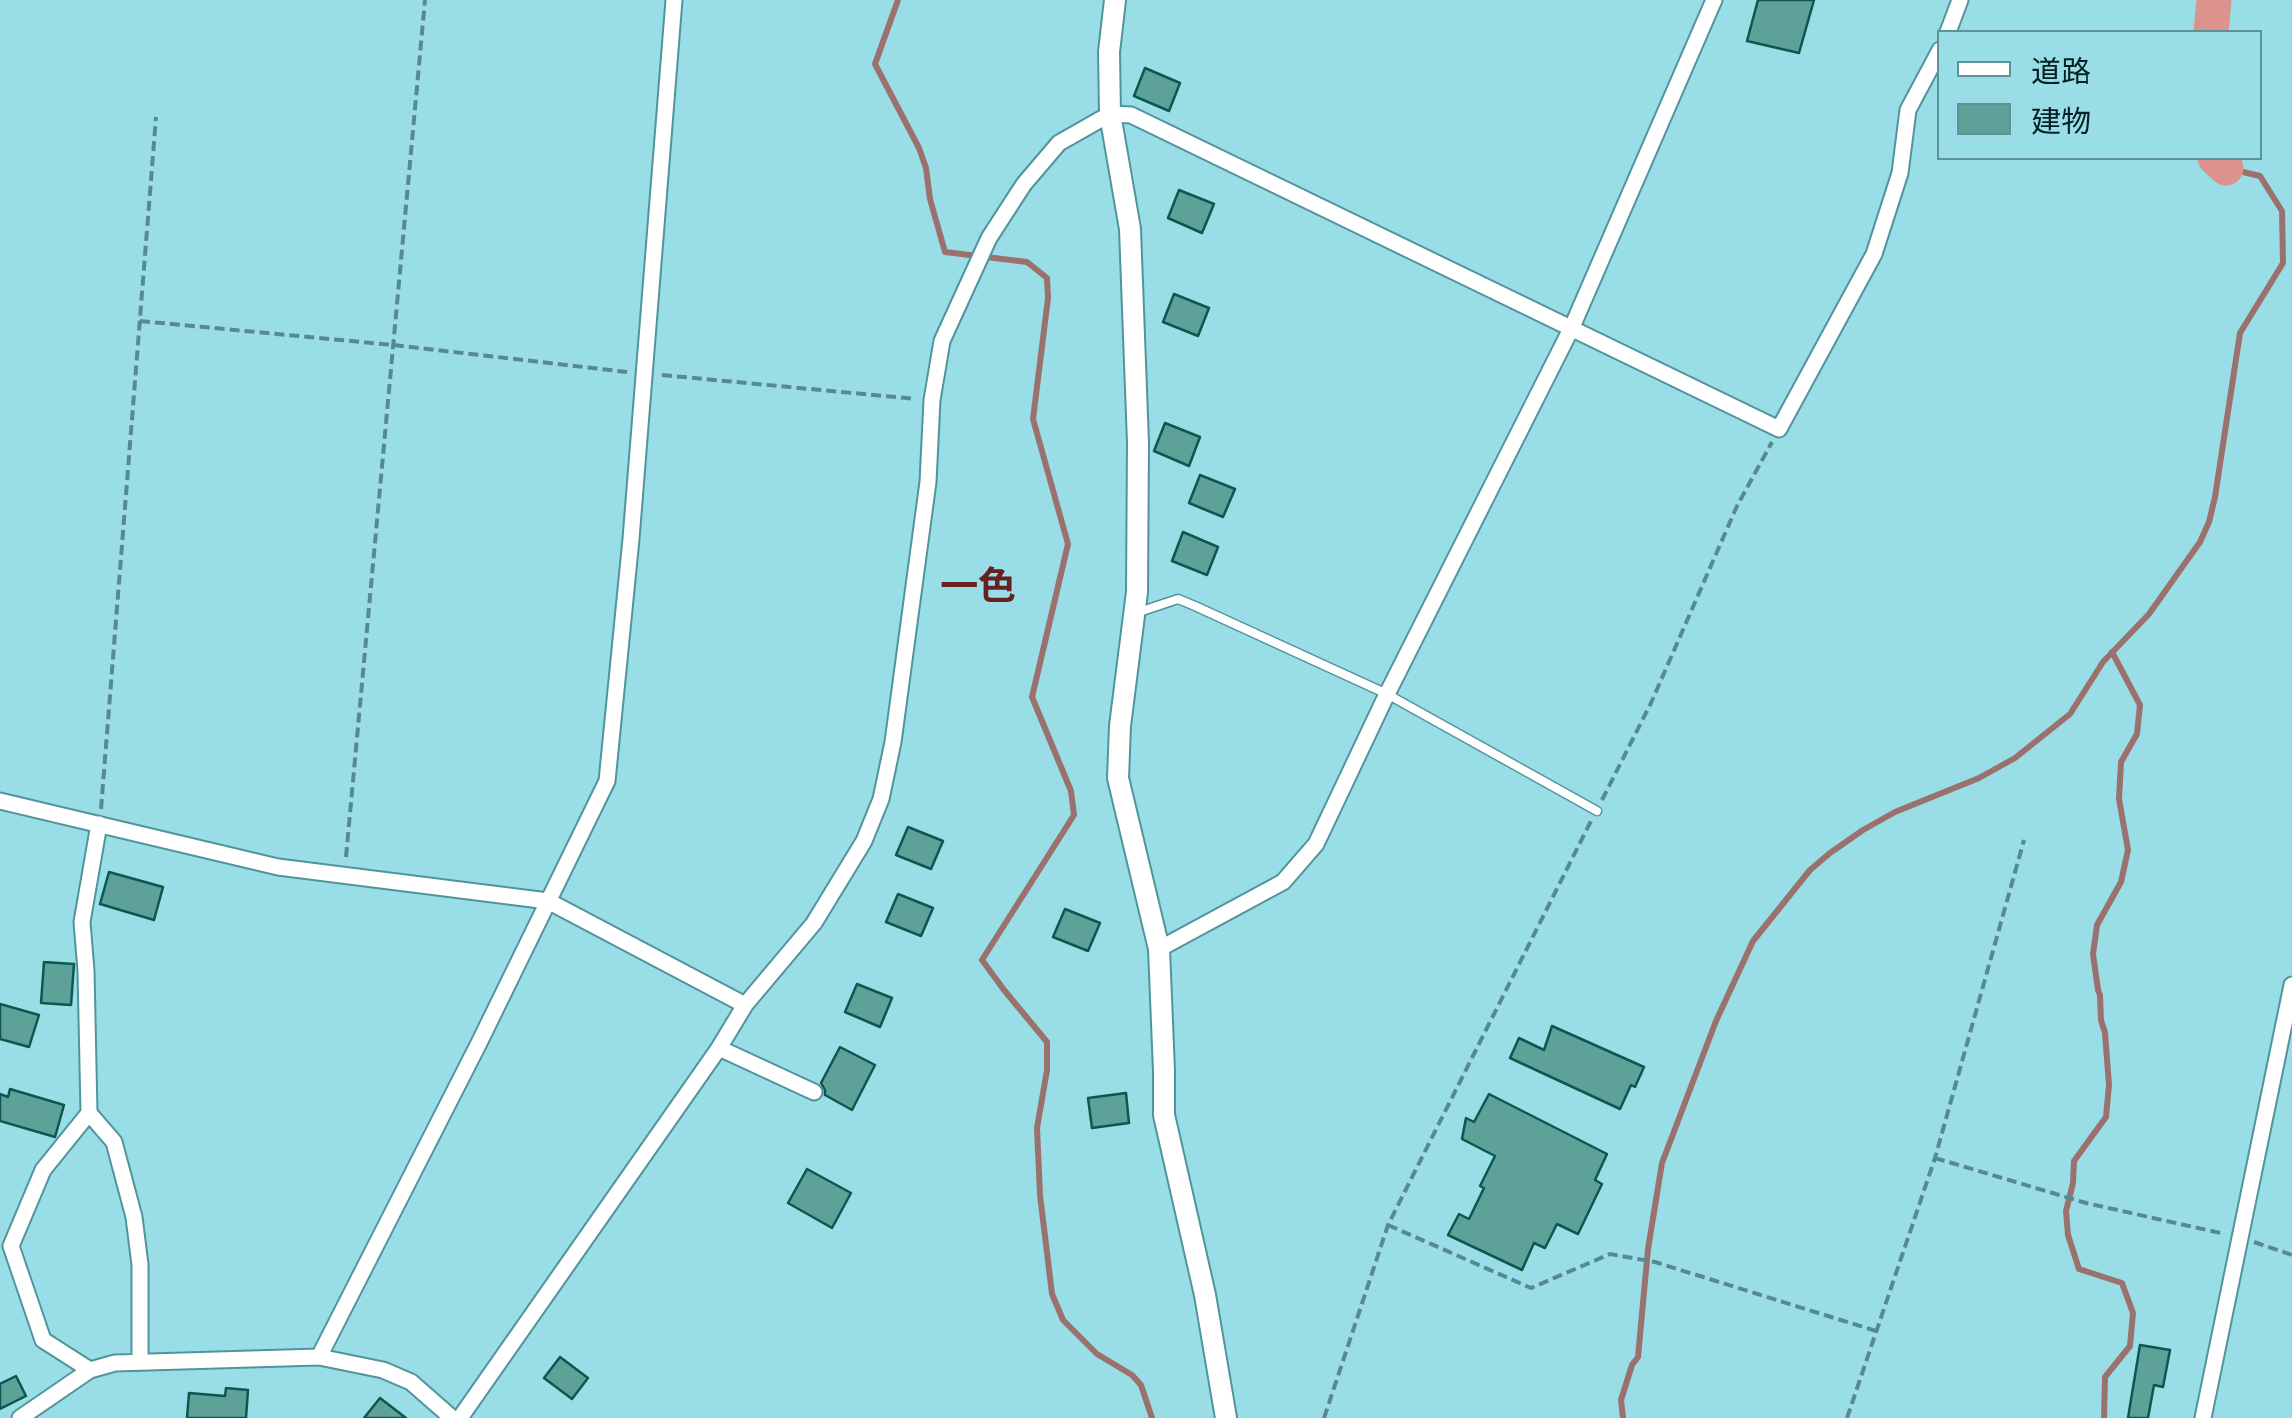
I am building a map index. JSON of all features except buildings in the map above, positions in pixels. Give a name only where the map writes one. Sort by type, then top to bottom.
[{"type":"street","points":[[319,1357],[607,781],[632,539],[674,0]]},
{"type":"street","points":[[1115,0],[1110,114],[1130,229],[1138,442],[1137,592],[1120,726],[1118,778],[1159,949],[1164,1115],[1205,1296],[1226,1418]]},
{"type":"street","points":[[1159,949],[1283,882],[1316,844],[1387,694],[1572,328],[1714,0]]},
{"type":"street","points":[[1949,30],[1960,0]]},
{"type":"street","points":[[460,1418],[719,1048],[744,1005],[814,923],[864,841],[882,799],[893,742],[928,482],[932,400],[942,341],[989,238],[1024,184],[1059,143],[1110,114],[1130,115],[1779,429],[1874,254],[1900,173],[1908,110],[1937,56]]},
{"type":"street","points":[[0,802],[264,864],[548,901],[744,1005]]},
{"type":"street","points":[[100,824],[82,922],[89,1112],[114,1142],[134,1218],[140,1265],[140,1361]]},
{"type":"street","points":[[2203,1418],[2292,985]]},
{"type":"street","points":[[719,1048],[814,1092]]},
{"type":"street","points":[[89,1112],[44,1170],[12,1246],[43,1340],[90,1370]]},
{"type":"street","points":[[20,1418],[90,1370],[115,1363],[319,1357],[383,1370],[412,1382],[452,1418]]},
{"type":"lane","points":[[1134,614],[1178,599],[1387,694],[1596,811]]},
{"type":"path","points":[[344,877],[424,0]]},
{"type":"path","points":[[100,824],[156,117]]},
{"type":"path","points":[[140,320],[644,374],[932,400]]},
{"type":"path","points":[[1324,1418],[1388,1225],[1650,704],[1737,506],[1779,429]]},
{"type":"path","points":[[1847,1418],[1935,1158],[2024,840]]},
{"type":"path","points":[[1935,1158],[2086,1203],[2238,1237],[2292,1255]]},
{"type":"path","points":[[1388,1225],[1530,1288],[1610,1254],[1655,1262],[1876,1331]]},
{"type":"waterway","points":[[898,0],[875,64],[919,148],[945,252],[1027,262],[1047,278],[1033,419],[1068,544],[1032,697],[1071,791],[1074,815],[982,960],[1047,1042],[1047,1070],[1037,1128],[1040,1195],[1052,1294],[1063,1320],[1097,1354],[1141,1385],[1152,1418]]},
{"type":"waterway","points":[[2211,30],[2214,0]]},
{"type":"waterway","points":[[2217,160],[2226,168]]},
{"type":"waterway","points":[[1623,1418],[1621,1400],[1638,1357],[1648,1249],[1662,1163],[1716,1021],[1753,941],[1810,870],[1830,853],[1895,812],[1979,778],[2015,758],[2070,714],[2103,662],[2149,614],[2200,542],[2215,497],[2240,333],[2283,263],[2282,211],[2260,176],[2226,168]]},
{"type":"waterway","points":[[2104,1418],[2105,1377],[2130,1346],[2133,1313],[2122,1283],[2079,1269],[2068,1235],[2066,1211],[2074,1161],[2106,1117],[2109,1085],[2093,954],[2097,925],[2121,882],[2128,850],[2119,799],[2121,762],[2137,734],[2140,705],[2112,652]]},
{"type":"district","name":"一色","points":[[978,588]]}]
